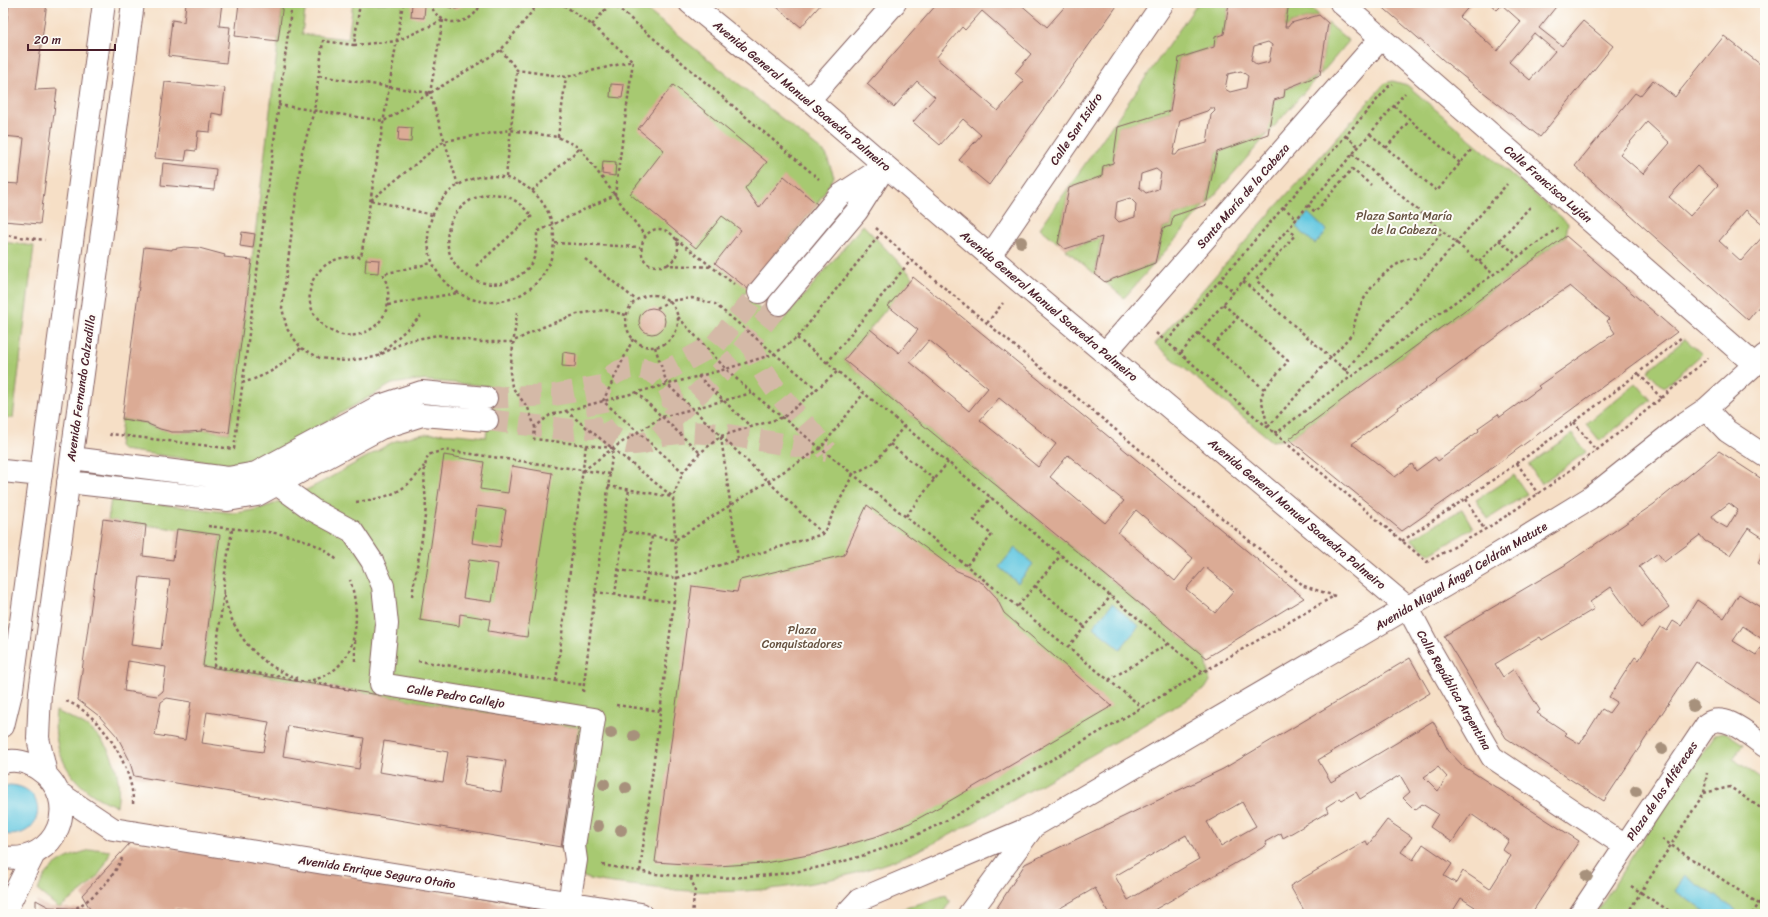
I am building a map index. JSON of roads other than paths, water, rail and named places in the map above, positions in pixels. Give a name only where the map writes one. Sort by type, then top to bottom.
[{"type":"street","points":[[3,726],[12,689],[104,3]]},
{"type":"street","name":"Avenida Fernando Calzadilla","points":[[46,774],[38,738],[40,692],[133,3]]},
{"type":"street","name":"Avenida General Manuel Saavedra Palmeiro","points":[[690,3],[809,100],[1105,354],[1408,608]]},
{"type":"street","points":[[809,100],[895,3]]},
{"type":"street","name":"Calle San Isidro","points":[[990,256],[1163,3]]},
{"type":"street","name":"Calle Francisco Luján","points":[[1341,3],[1760,360]]},
{"type":"street","name":"Santa María de la Cabeza","points":[[1105,354],[1381,38]]},
{"type":"street","points":[[759,292],[839,196],[886,166]]},
{"type":"street","points":[[779,304],[857,211],[886,166]]},
{"type":"street","name":"Avenida Miguel Ángel Celdrán Matute","points":[[1034,826],[1408,608],[1590,498],[1682,425],[1706,409],[1760,360]]},
{"type":"street","points":[[72,458],[228,478],[256,473],[380,406],[422,392],[486,398]]},
{"type":"street","points":[[1706,409],[1727,431],[1765,456]]},
{"type":"street","points":[[68,482],[228,500],[257,495],[381,428],[422,415],[487,420]]},
{"type":"street","points":[[3,471],[41,475]]},
{"type":"street","name":"Calle Pedro Callejo","points":[[277,484],[313,510],[352,531],[372,561],[383,586],[387,624],[381,684],[594,718],[574,846],[576,860],[570,903]]},
{"type":"street","name":"Calle República Argentina","points":[[1408,608],[1492,757],[1625,846]]},
{"type":"street","name":"Plaza de los Alféreces","points":[[1580,914],[1710,722],[1721,720],[1728,722],[1765,746]]},
{"type":"street","points":[[3,762],[21,761],[34,766],[46,774],[59,793],[62,805],[58,828],[53,838],[43,848],[34,854],[22,857],[3,857]]},
{"type":"street","name":"Avenida Enrique Segura Otaño","points":[[59,793],[113,829],[641,914]]},
{"type":"street","points":[[846,914],[859,900],[1034,826]]},
{"type":"street","points":[[969,914],[1034,826]]},
{"type":"street","points":[[4,914],[34,854]]},
{"type":"water","points":[[1308,213],[1327,231],[1315,244],[1296,227]]},
{"type":"water","points":[[1015,548],[1033,564],[1018,583],[999,567]]},
{"type":"water","points":[[1112,604],[1139,626],[1120,649],[1093,627]]},
{"type":"water","points":[[9,785],[23,788],[32,794],[37,803],[38,813],[34,822],[28,830],[17,834],[3,834],[3,787]]},
{"type":"water","points":[[1685,876],[1736,910],[1734,914],[1709,914],[1675,891]]},
{"type":"tunnel","points":[[658,375],[716,344],[759,292]]},
{"type":"tunnel","points":[[671,419],[736,358],[779,304]]},
{"type":"tunnel","points":[[750,341],[768,378],[784,400],[827,451]]},
{"type":"tunnel","points":[[628,368],[642,368],[656,374],[667,385],[673,399],[673,406],[673,413],[670,421],[662,433],[656,438],[642,444],[628,444],[614,438],[603,427],[597,413],[597,399],[603,385],[614,374],[628,368]]},
{"type":"tunnel","points":[[486,398],[554,395],[602,386]]},
{"type":"tunnel","points":[[487,420],[572,430],[602,427]]},
{"type":"tunnel","points":[[661,435],[690,432],[721,434],[827,451]]},
{"type":"park label","name":"Plaza Santa María de la Cabeza","points":[[1404,223]]},
{"type":"park label","name":"Plaza Conquistadores","points":[[802,637]]}]
